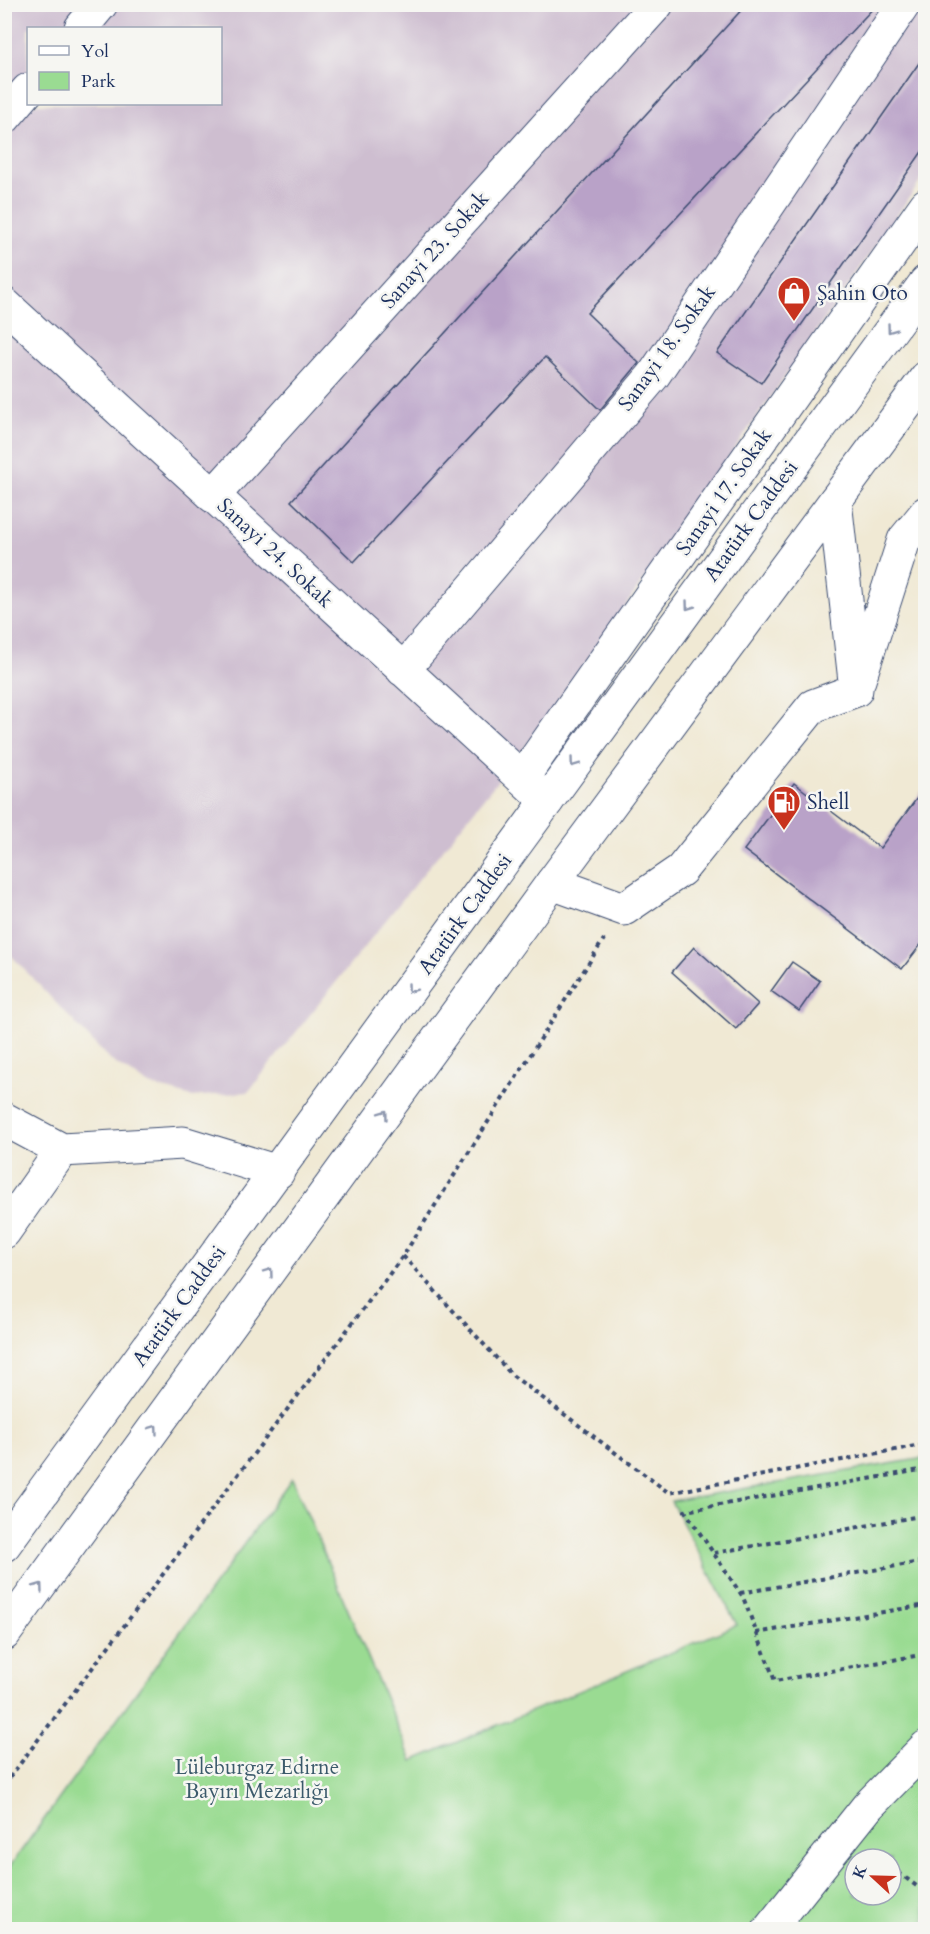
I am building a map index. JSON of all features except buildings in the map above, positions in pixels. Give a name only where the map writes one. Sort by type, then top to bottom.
[{"type":"main road","points":[[82,27],[101,4]]},
{"type":"main road","name":"Sanayi 23. Sokak","points":[[213,496],[657,4]]},
{"type":"main road","points":[[903,5],[926,15]]},
{"type":"main road","name":"Sanayi 18. Sokak","points":[[402,670],[653,376],[903,5]]},
{"type":"main road","points":[[4,118],[27,91]]},
{"type":"main road","name":"Sanayi 17. Sokak","points":[[522,778],[926,205]]},
{"type":"main road","name":"Atatürk Caddesi","points":[[4,1545],[926,282]]},
{"type":"main road","name":"Sanayi 24. Sokak","points":[[4,304],[547,801]]},
{"type":"main road","points":[[4,1634],[552,883],[926,378]]},
{"type":"main road","points":[[835,501],[856,690]]},
{"type":"main road","points":[[856,690],[904,540],[926,513]]},
{"type":"main road","points":[[552,883],[624,909],[681,870],[813,706],[856,690]]},
{"type":"main road","points":[[4,1119],[62,1150],[183,1143],[278,1172]]},
{"type":"main road","points":[[4,1232],[62,1150]]},
{"type":"main road","points":[[769,1929],[868,1806],[926,1747]]},
{"type":"path","points":[[4,1785],[403,1256],[624,909]]},
{"type":"path","points":[[403,1256],[512,1375],[669,1493],[926,1444]]},
{"type":"path","points":[[926,1469],[685,1511],[740,1593],[774,1681],[926,1654]]},
{"type":"path","points":[[713,1553],[926,1515]]},
{"type":"path","points":[[740,1593],[926,1561]]},
{"type":"path","points":[[756,1633],[926,1605]]},
{"type":"path","points":[[903,1876],[926,1893]]},
{"type":"shaded area","points":[[5,5],[925,5],[925,175],[544,723],[248,1092],[192,1097],[149,1085],[110,1060],[5,949]]},
{"type":"green space","name":"Lüleburgaz Edirne Bayırı Mezarlığı","points":[[925,1458],[925,1929],[5,1930],[5,1873],[292,1478],[412,1761],[737,1625],[671,1501]]},
{"type":"place","name":"Şahin Oto","points":[[794,322]]},
{"type":"place","name":"Shell","points":[[784,831]]}]
